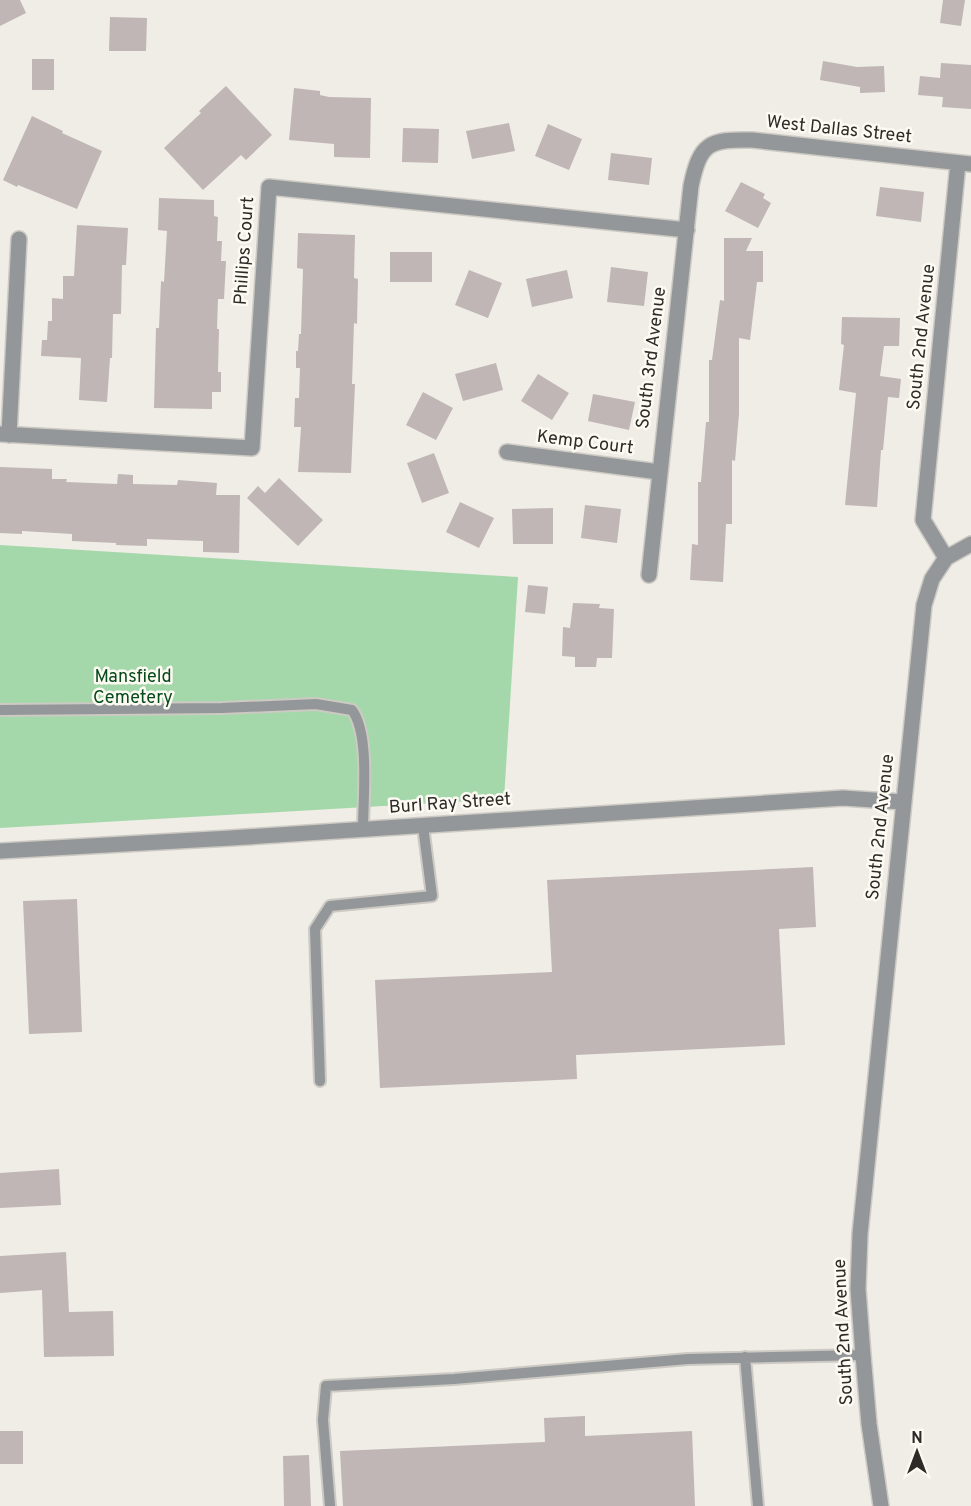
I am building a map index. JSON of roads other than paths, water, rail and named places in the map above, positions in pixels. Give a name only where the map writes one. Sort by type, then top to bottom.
[{"type":"street","name":"West Dallas Street","points":[[705,148],[724,139],[752,140],[965,164]]},
{"type":"street","name":"South 3rd Avenue","points":[[649,575],[695,167],[705,148]]},
{"type":"street","name":"South 2nd Avenue","points":[[881,1506],[869,1424],[858,1289],[862,1191],[924,605],[932,579],[946,558],[923,520],[965,164]]},
{"type":"street","name":"Phillips Court","points":[[5,435],[252,448],[269,187],[687,230]]},
{"type":"street","points":[[5,435],[19,239]]},
{"type":"street","name":"Kemp Court","points":[[507,452],[659,472]]},
{"type":"street","points":[[946,558],[971,544]]},
{"type":"street","name":"Burl Ray Street","points":[[0,851],[843,798],[903,802]]},
{"type":"lane","points":[[0,710],[222,708],[316,704],[352,710],[358,718],[363,739],[363,829]]},
{"type":"lane","points":[[320,1081],[315,929],[330,906],[432,896],[423,826]]},
{"type":"lane","points":[[330,1506],[323,1420],[326,1386],[454,1379],[688,1359],[863,1355]]},
{"type":"lane","points":[[745,1357],[758,1506]]},
{"type":"park label","name":"Mansfield Cemetery","points":[[133,687]]}]
